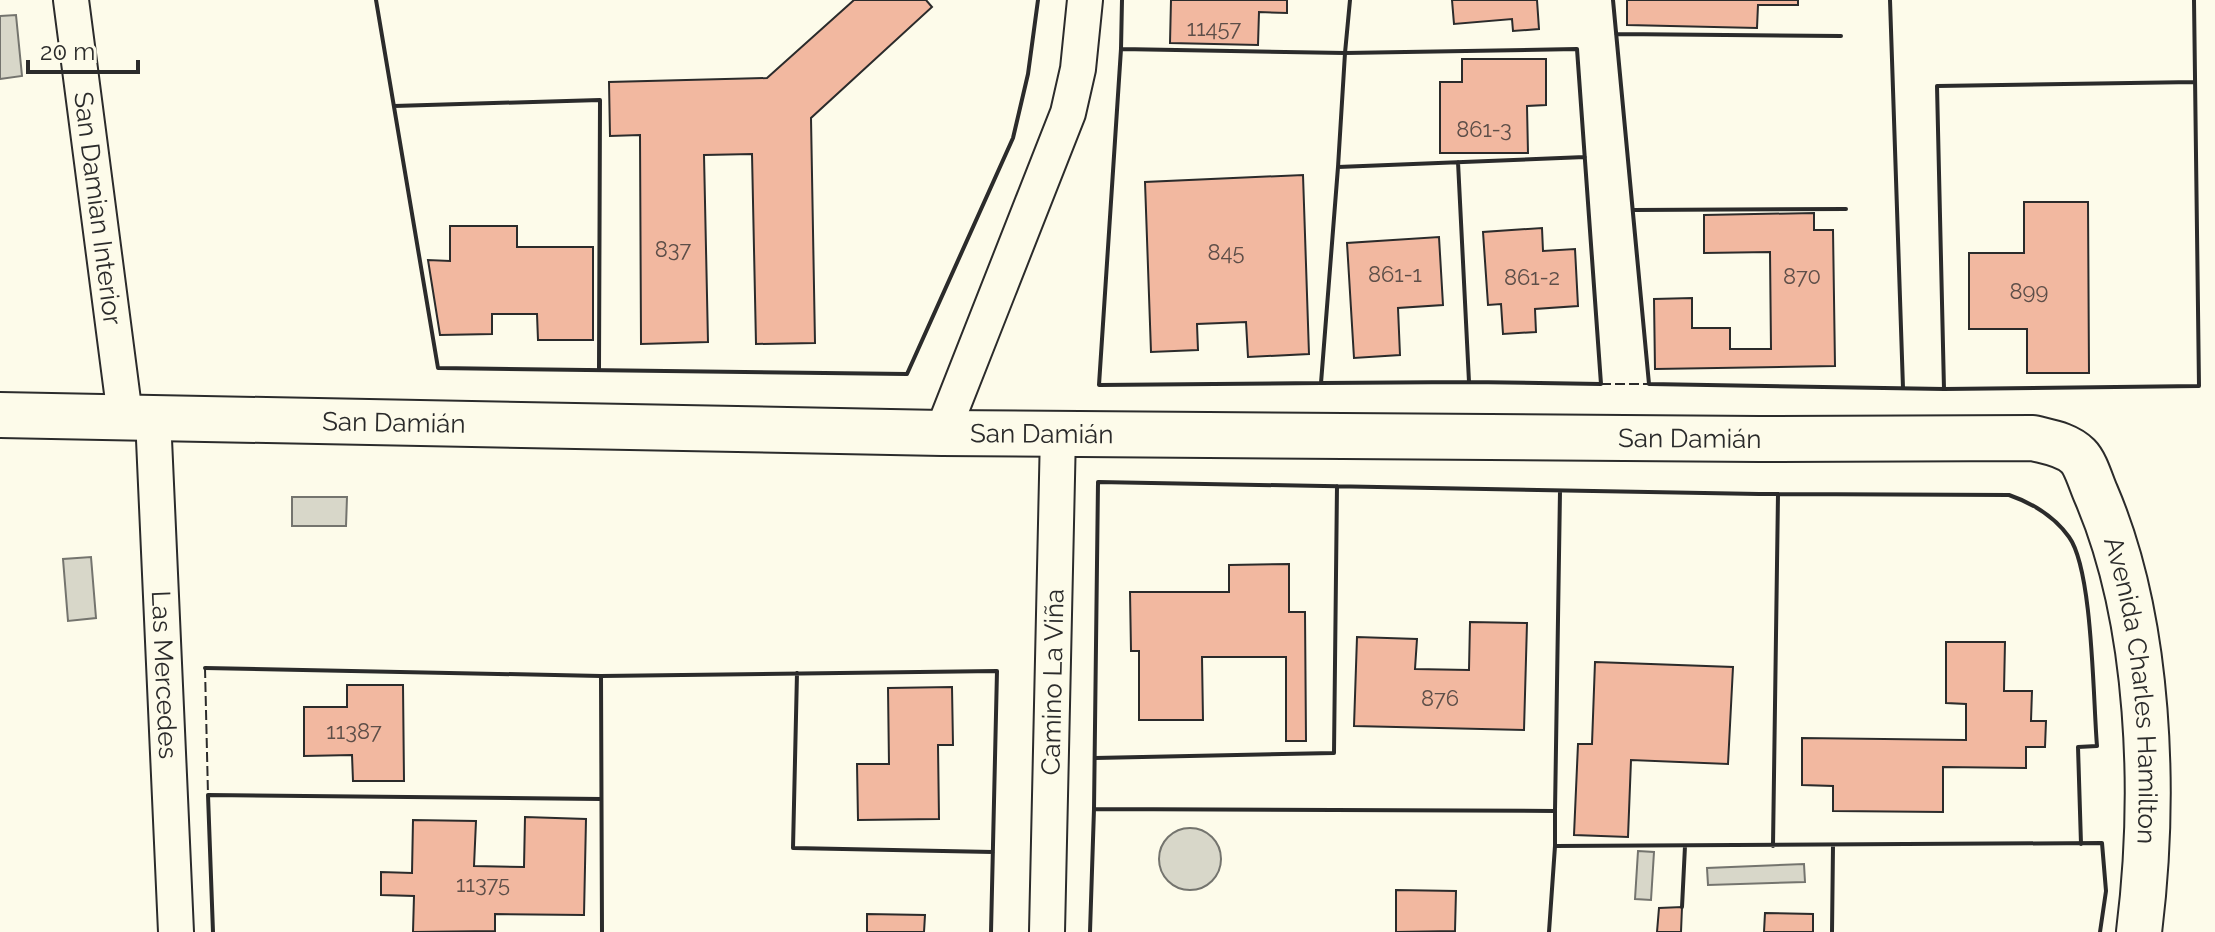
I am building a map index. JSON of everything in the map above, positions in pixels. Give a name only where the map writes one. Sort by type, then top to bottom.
[{"type":"main road","name":"San Damián","points":[[0,415],[942,433],[2033,438],[2063,446],[2080,457]]},
{"type":"main road","name":"Avenida Charles Hamilton","points":[[2080,457],[2110,526],[2132,622],[2142,687],[2148,820],[2139,932]]},
{"type":"street","name":"San Damian Interior","points":[[71,0],[139,416]]},
{"type":"street","points":[[942,433],[1068,113],[1078,69],[1085,0]]},
{"type":"street","name":"Las Mercedes","points":[[139,416],[176,932]]},
{"type":"street","name":"Camino La Viña","points":[[1047,932],[1058,433]]},
{"type":"shaded area","points":[[16,15],[22,76],[0,79],[0,16]]},
{"type":"shaded area","points":[[292,497],[347,497],[346,526],[292,526]]},
{"type":"shaded area","points":[[91,557],[96,618],[68,621],[63,559]]},
{"type":"shaded area","points":[[1190,828],[1202,830],[1212,837],[1219,847],[1219,871],[1212,881],[1202,888],[1190,890],[1178,888],[1168,881],[1161,871],[1159,859],[1161,847],[1168,837],[1178,830]]},
{"type":"shaded area","points":[[1638,851],[1654,852],[1651,900],[1635,899]]},
{"type":"shaded area","points":[[1804,864],[1805,882],[1708,885],[1707,868]]},
{"type":"building","points":[[854,0],[926,0],[932,7],[811,118],[815,343],[756,344],[752,154],[704,155],[708,342],[641,344],[640,135],[610,136],[609,82],[767,78]]},
{"type":"building","points":[[1171,0],[1287,0],[1287,13],[1259,12],[1258,45],[1170,43]]},
{"type":"building","points":[[1452,0],[1537,0],[1539,29],[1513,31],[1512,19],[1454,24]]},
{"type":"building","points":[[1627,0],[1798,0],[1798,5],[1758,5],[1757,28],[1627,25]]},
{"type":"building","points":[[1462,59],[1546,59],[1546,105],[1527,106],[1528,153],[1440,153],[1440,82],[1462,82]]},
{"type":"building","points":[[1303,175],[1309,354],[1248,357],[1246,322],[1197,324],[1198,350],[1151,352],[1145,182]]},
{"type":"building","points":[[2024,202],[2088,202],[2089,373],[2027,373],[2027,329],[1969,329],[1969,253],[2024,253]]},
{"type":"building","points":[[1814,213],[1814,230],[1833,230],[1835,366],[1655,369],[1654,299],[1692,298],[1692,328],[1730,328],[1730,349],[1771,349],[1770,252],[1704,253],[1704,215]]},
{"type":"building","points":[[450,226],[517,226],[517,247],[593,247],[593,340],[538,340],[537,314],[492,314],[492,334],[440,335],[428,260],[450,261]]},
{"type":"building","points":[[1542,228],[1543,251],[1575,249],[1578,306],[1535,309],[1536,332],[1503,334],[1501,304],[1488,305],[1483,232]]},
{"type":"building","points":[[1439,237],[1443,305],[1398,308],[1400,355],[1354,358],[1347,243]]},
{"type":"building","points":[[1289,564],[1289,612],[1305,612],[1306,741],[1286,741],[1286,657],[1202,657],[1203,720],[1139,720],[1139,651],[1131,651],[1130,592],[1229,592],[1229,565]]},
{"type":"building","points":[[1470,622],[1527,623],[1524,730],[1354,726],[1357,637],[1417,639],[1415,669],[1469,670]]},
{"type":"building","points":[[1946,642],[2005,642],[2004,691],[2032,691],[2031,721],[2046,721],[2045,747],[2026,747],[2026,768],[1943,767],[1943,812],[1833,811],[1833,786],[1802,785],[1802,738],[1966,740],[1966,704],[1946,703]]},
{"type":"building","points":[[1595,662],[1733,667],[1728,764],[1631,760],[1628,837],[1574,835],[1578,744],[1592,744]]},
{"type":"building","points":[[347,685],[403,685],[404,781],[353,781],[352,755],[304,756],[304,707],[347,707]]},
{"type":"building","points":[[952,687],[953,745],[938,745],[939,819],[858,820],[857,764],[889,764],[888,688]]},
{"type":"building","points":[[525,817],[586,819],[584,915],[495,914],[495,931],[413,932],[414,896],[381,895],[381,872],[412,873],[413,820],[476,821],[474,866],[524,867]]},
{"type":"building","points":[[1396,890],[1456,891],[1455,931],[1396,932]]},
{"type":"building","points":[[1682,907],[1681,932],[1657,932],[1659,908]]},
{"type":"building","points":[[1765,913],[1813,914],[1813,932],[1764,932]]},
{"type":"building","points":[[867,914],[925,915],[924,932],[867,932]]},
{"type":"fence","points":[[1601,384],[1649,384]]},
{"type":"fence","points":[[205,668],[208,795]]},
{"type":"wall","points":[[376,0],[438,368],[907,374],[1013,138],[1028,74],[1038,0]]},
{"type":"wall","points":[[1122,0],[1121,49],[1345,53],[1338,167],[1585,157]]},
{"type":"wall","points":[[1350,0],[1345,53],[1577,49],[1601,384],[1469,382],[1458,162]]},
{"type":"wall","points":[[1613,0],[1649,384],[1944,389],[1937,86],[2195,82]]},
{"type":"wall","points":[[1890,0],[1903,388]]},
{"type":"wall","points":[[1944,389],[2199,386],[2194,0]]},
{"type":"wall","points":[[1616,34],[1841,36]]},
{"type":"wall","points":[[1121,49],[1099,385],[1321,383]]},
{"type":"wall","points":[[394,106],[600,100],[599,370]]},
{"type":"wall","points":[[1338,167],[1321,383],[1469,382]]},
{"type":"wall","points":[[1633,210],[1846,209]]},
{"type":"wall","points":[[1094,809],[1098,482],[1759,494],[2009,495],[2042,511],[2063,529],[2077,554],[2083,577],[2097,746],[2078,747],[2081,844]]},
{"type":"wall","points":[[1095,758],[1334,753],[1337,486]]},
{"type":"wall","points":[[1555,811],[1560,491]]},
{"type":"wall","points":[[1773,846],[1778,494]]},
{"type":"wall","points":[[205,668],[601,676]]},
{"type":"wall","points":[[602,932],[601,676],[997,671],[991,932]]},
{"type":"wall","points":[[797,673],[793,848],[993,852]]},
{"type":"wall","points":[[213,932],[208,795],[601,799]]},
{"type":"wall","points":[[1090,932],[1094,809],[1555,811],[1555,846],[2102,843],[2106,891],[2100,932]]},
{"type":"wall","points":[[1549,932],[1555,846]]},
{"type":"wall","points":[[1682,907],[1685,846]]},
{"type":"wall","points":[[1832,932],[1833,846]]}]
